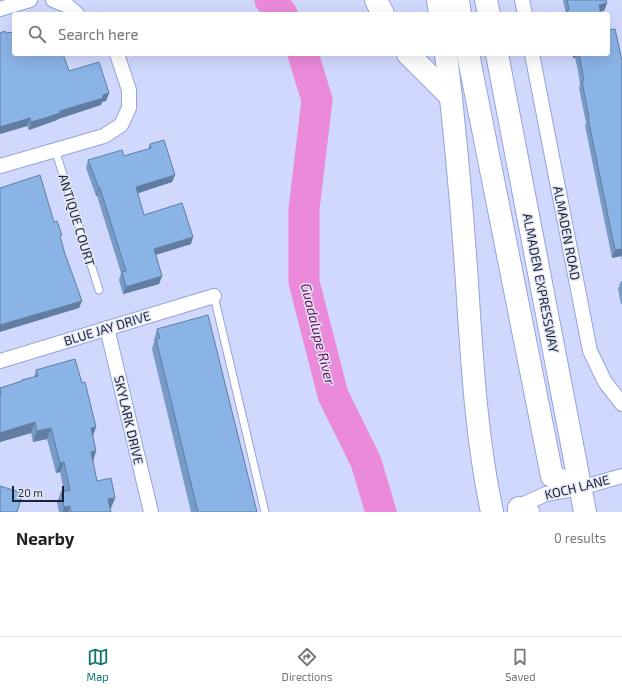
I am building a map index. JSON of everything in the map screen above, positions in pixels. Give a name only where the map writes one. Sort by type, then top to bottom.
[{"type":"main road","points":[[376,0],[382,12]]},
{"type":"main road","points":[[438,0],[440,12]]},
{"type":"main road","points":[[458,0],[460,12]]},
{"type":"main road","points":[[486,0],[489,12]]},
{"type":"main road","points":[[410,56],[451,97]]},
{"type":"main road","points":[[446,56],[465,254],[474,388],[482,455],[492,512]]},
{"type":"main road","points":[[468,56],[552,476],[580,488]]},
{"type":"main road","name":"ALMADEN EXPRESSWAY","points":[[497,56],[580,488],[586,512]]},
{"type":"street","points":[[0,9],[30,0]]},
{"type":"street","points":[[53,0],[68,6],[75,12]]},
{"type":"street","points":[[522,0],[525,12]]},
{"type":"street","points":[[0,166],[104,136],[121,125],[129,108],[129,90],[118,56]]},
{"type":"street","name":"ALMADEN ROAD","points":[[532,56],[590,351],[605,382],[622,404]]},
{"type":"street","name":"BLUE JAY DRIVE","points":[[0,362],[214,296]]},
{"type":"street","name":"SKYLARK DRIVE","points":[[107,328],[151,512]]},
{"type":"street","name":"KOCH LANE","points":[[520,511],[526,503],[546,494],[580,488],[622,476]]},
{"type":"lane","name":"ANTIQUE COURT","points":[[55,149],[99,290]]},
{"type":"lane","points":[[214,296],[265,512]]},
{"type":"building","points":[[567,0],[606,0],[607,3],[599,5],[601,12],[568,12],[569,9]]},
{"type":"building","points":[[615,29],[622,61],[622,249],[615,250],[588,118],[582,81],[584,80],[579,56],[610,56],[610,30]]},
{"type":"building","points":[[5,31],[6,33],[12,32],[12,56],[64,56],[69,71],[99,62],[109,93],[103,95],[103,98],[60,111],[60,113],[45,118],[31,122],[30,118],[0,127],[0,33]]},
{"type":"building","points":[[164,140],[175,175],[136,187],[144,215],[182,203],[193,237],[154,249],[162,276],[126,287],[122,272],[126,271],[100,188],[88,160],[122,150],[124,156],[151,148],[150,144]]},
{"type":"building","points":[[40,175],[54,222],[57,221],[62,235],[60,236],[65,254],[82,301],[0,325],[0,188]]},
{"type":"building","points":[[208,315],[257,512],[198,512],[156,339],[160,338],[157,329]]},
{"type":"building","points":[[75,359],[82,383],[85,382],[96,427],[91,428],[96,451],[91,452],[97,481],[111,478],[115,498],[108,499],[111,512],[71,512],[70,506],[64,507],[61,492],[70,490],[64,462],[60,463],[51,428],[37,431],[35,422],[0,433],[0,388],[38,376],[36,370]]},
{"type":"building","points":[[0,486],[23,493],[17,512],[0,512]]},
{"type":"waterway","name":"Guadalupe River","points":[[270,0],[280,12]]},
{"type":"waterway","name":"Guadalupe River","points":[[304,56],[317,100],[304,209],[304,282],[333,395],[366,462],[381,512]]}]
